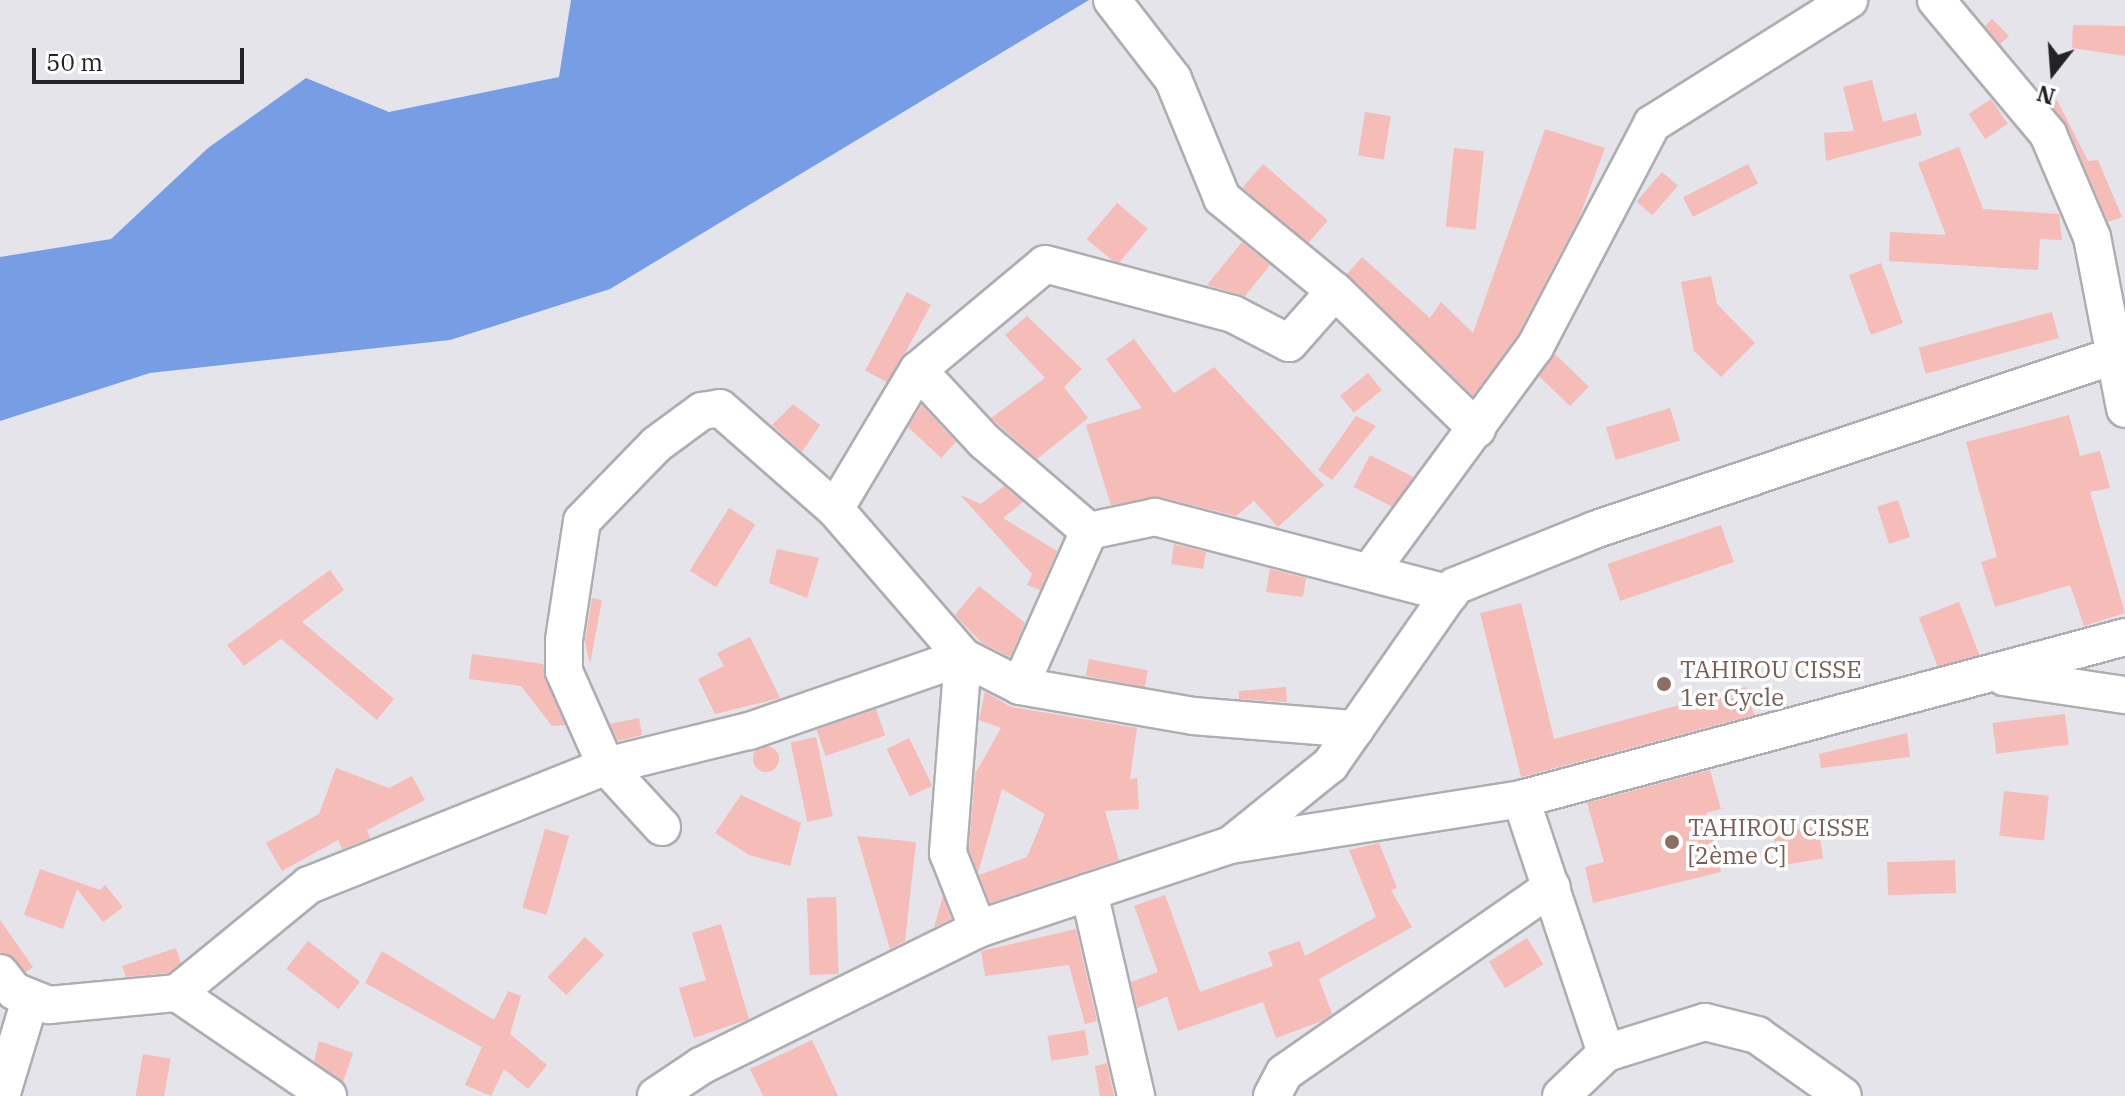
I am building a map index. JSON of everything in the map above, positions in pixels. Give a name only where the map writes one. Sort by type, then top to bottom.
[{"type":"street","points":[[1112,0],[1173,79],[1222,198],[1335,291],[1477,429]]},
{"type":"street","points":[[1371,570],[1535,347],[1652,124],[1849,0]]},
{"type":"street","points":[[1936,0],[2048,134],[2092,237],[2119,354],[2125,409]]},
{"type":"street","points":[[835,509],[918,370],[1045,264],[1233,314],[1289,343],[1335,291]]},
{"type":"street","points":[[1231,845],[1330,765],[1450,594],[1594,530],[2119,354]]},
{"type":"street","points":[[918,370],[984,441],[1089,531]]},
{"type":"street","points":[[662,827],[606,766],[564,671],[582,521],[657,444],[702,411],[720,408],[835,509],[963,657],[1020,686],[1193,716],[1355,729]]},
{"type":"street","points":[[1089,531],[1155,517],[1371,570],[1450,594]]},
{"type":"street","points":[[1020,686],[1089,531]]},
{"type":"street","points":[[656,1096],[707,1081],[978,929],[1231,845],[1521,799],[1993,675],[2125,637]]},
{"type":"street","points":[[0,973],[30,1000],[49,1005],[177,993],[309,885],[606,766],[749,731],[963,657]]},
{"type":"street","points":[[963,657],[948,853],[978,929]]},
{"type":"street","points":[[1993,675],[2125,695]]},
{"type":"street","points":[[1521,799],[1606,1053]]},
{"type":"street","points":[[1272,1096],[1284,1073],[1552,887]]},
{"type":"street","points":[[1089,892],[1136,1096]]},
{"type":"street","points":[[177,993],[328,1096]]},
{"type":"street","points":[[1,1096],[30,1000]]},
{"type":"street","points":[[1561,1096],[1606,1053],[1705,1022],[1735,1025],[1843,1096]]},
{"type":"water","points":[[571,0],[1089,0],[610,289],[450,340],[150,373],[0,421],[0,257],[111,239],[208,148],[306,78],[389,112],[559,77]]},
{"type":"building","points":[[1992,19],[2009,36],[2000,44],[1985,26]]},
{"type":"building","points":[[2073,25],[2125,26],[2125,56],[2072,48]]},
{"type":"building","points":[[1872,80],[1883,122],[1916,113],[1922,135],[1826,161],[1824,133],[1854,131],[1843,87]]},
{"type":"building","points":[[1991,99],[2008,124],[1985,139],[1969,114]]},
{"type":"building","points":[[2057,100],[2088,161],[2098,160],[2122,217],[2108,222],[2067,126],[2049,103]]},
{"type":"building","points":[[1365,112],[1391,116],[1384,160],[1358,155]]},
{"type":"building","points":[[1545,129],[1605,148],[1579,218],[1517,336],[1473,396],[1347,274],[1362,257],[1430,318],[1441,302],[1473,333]]},
{"type":"building","points":[[1959,147],[1983,209],[2059,214],[2062,240],[2040,239],[2038,270],[1889,261],[1890,232],[1946,235],[1918,163]]},
{"type":"building","points":[[1454,148],[1484,151],[1476,230],[1446,227]]},
{"type":"building","points":[[1263,164],[1328,220],[1308,244],[1243,187]]},
{"type":"building","points":[[1748,164],[1758,184],[1693,217],[1683,197]]},
{"type":"building","points":[[1662,172],[1678,186],[1652,215],[1636,201]]},
{"type":"building","points":[[1117,203],[1148,229],[1117,265],[1087,239]]},
{"type":"building","points":[[1242,242],[1270,265],[1245,296],[1207,285]]},
{"type":"building","points":[[1881,263],[1903,323],[1871,335],[1849,275]]},
{"type":"building","points":[[1711,276],[1717,304],[1755,343],[1721,377],[1694,351],[1681,282]]},
{"type":"building","points":[[907,292],[931,305],[889,383],[865,371]]},
{"type":"building","points":[[2052,312],[2059,338],[1926,374],[1919,348]]},
{"type":"building","points":[[1027,316],[1082,369],[1064,387],[1088,418],[1037,459],[991,418],[1045,378],[1005,335]]},
{"type":"building","points":[[1134,339],[1174,393],[1214,367],[1324,485],[1278,527],[1254,501],[1236,516],[1160,497],[1111,505],[1086,425],[1142,408],[1106,359]]},
{"type":"building","points":[[1555,354],[1589,387],[1570,406],[1536,373]]},
{"type":"building","points":[[1368,373],[1382,390],[1354,413],[1340,396]]},
{"type":"building","points":[[793,404],[820,425],[802,452],[772,425]]},
{"type":"building","points":[[922,405],[956,442],[941,458],[908,427]]},
{"type":"building","points":[[1670,408],[1680,441],[1616,460],[1606,428]]},
{"type":"building","points":[[2069,415],[2080,456],[2100,451],[2110,488],[2090,492],[2125,613],[2084,626],[2070,585],[1995,607],[1981,562],[1997,557],[1966,442]]},
{"type":"building","points":[[1356,416],[1376,426],[1332,480],[1318,470]]},
{"type":"building","points":[[1370,455],[1413,477],[1396,509],[1354,487]]},
{"type":"building","points":[[1004,486],[1023,502],[1003,518],[1057,551],[1040,590],[1027,585],[1032,574],[960,495],[981,504]]},
{"type":"building","points":[[1898,500],[1910,537],[1889,544],[1877,507]]},
{"type":"building","points":[[729,508],[755,524],[716,587],[690,571]]},
{"type":"building","points":[[1721,525],[1734,562],[1620,601],[1608,564]]},
{"type":"building","points":[[1174,544],[1206,552],[1203,569],[1171,564]]},
{"type":"building","points":[[777,549],[819,558],[807,598],[769,583]]},
{"type":"building","points":[[1270,569],[1306,578],[1303,597],[1266,592]]},
{"type":"building","points":[[330,570],[344,590],[302,622],[394,699],[377,720],[281,639],[244,666],[227,645]]},
{"type":"building","points":[[979,586],[1025,623],[1010,657],[982,643],[955,615]]},
{"type":"building","points":[[592,598],[602,600],[590,664],[585,642]]},
{"type":"building","points":[[1959,602],[1979,655],[1939,671],[1919,617]]},
{"type":"building","points":[[1521,603],[1554,739],[1746,687],[1754,715],[1521,777],[1480,613]]},
{"type":"building","points":[[750,637],[780,698],[715,714],[698,679],[724,666],[717,653]]},
{"type":"building","points":[[472,654],[543,664],[565,725],[552,726],[521,686],[469,679]]},
{"type":"building","points":[[1089,659],[1148,670],[1145,687],[1086,676]]},
{"type":"building","points":[[1286,687],[1287,702],[1239,699],[1239,691]]},
{"type":"building","points":[[985,692],[1011,707],[1137,728],[1130,779],[1137,778],[1139,809],[1105,811],[1119,860],[990,903],[979,875],[1027,857],[1045,814],[1002,789],[978,873],[969,850],[975,774],[1001,728],[979,720]]},
{"type":"building","points":[[876,709],[885,735],[826,756],[816,730]]},
{"type":"building","points":[[2065,714],[2069,745],[1996,754],[1993,723]]},
{"type":"building","points":[[639,718],[642,735],[618,741],[610,724]]},
{"type":"building","points":[[1907,733],[1910,757],[1821,768],[1819,754]]},
{"type":"building","points":[[816,737],[833,816],[807,822],[791,742]]},
{"type":"building","points":[[909,738],[932,786],[910,797],[887,749]]},
{"type":"building","points":[[766,746],[775,750],[779,759],[775,768],[766,772],[757,768],[753,759],[757,750]]},
{"type":"building","points":[[336,768],[389,788],[412,776],[425,800],[367,830],[370,838],[342,849],[338,840],[282,871],[266,843],[319,814]]},
{"type":"building","points":[[1710,770],[1721,809],[1706,813],[1721,872],[1593,903],[1585,867],[1604,862],[1587,803]]},
{"type":"building","points":[[2004,791],[2049,796],[2044,840],[1999,836]]},
{"type":"building","points":[[741,795],[801,823],[790,866],[749,855],[715,833]]},
{"type":"building","points":[[1818,826],[1823,859],[1779,866],[1774,833]]},
{"type":"building","points":[[545,829],[569,836],[546,915],[522,908]]},
{"type":"building","points":[[857,836],[916,842],[905,941],[890,949]]},
{"type":"building","points":[[1379,843],[1397,888],[1391,890],[1412,927],[1319,979],[1332,1014],[1322,1021],[1276,1038],[1263,1002],[1178,1031],[1167,997],[1137,1008],[1131,982],[1158,972],[1134,906],[1165,895],[1200,992],[1273,966],[1268,952],[1300,941],[1305,956],[1376,917],[1349,850]]},
{"type":"building","points":[[1955,860],[1956,893],[1888,895],[1887,862]]},
{"type":"building","points":[[40,869],[100,890],[105,885],[123,907],[103,922],[77,889],[63,929],[24,915]]},
{"type":"building","points":[[943,896],[951,919],[934,927]]},
{"type":"building","points":[[836,897],[839,974],[810,975],[807,898]]},
{"type":"building","points":[[0,920],[33,967],[26,972],[0,952]]},
{"type":"building","points":[[721,924],[749,1019],[694,1038],[679,988],[706,980],[692,933]]},
{"type":"building","points":[[1076,929],[1097,1021],[1085,1024],[1069,965],[985,976],[981,951]]},
{"type":"building","points":[[585,937],[604,955],[567,995],[547,977]]},
{"type":"building","points":[[1527,938],[1543,964],[1505,988],[1489,962]]},
{"type":"building","points":[[308,941],[360,982],[338,1009],[286,969]]},
{"type":"building","points":[[176,948],[181,963],[169,973],[126,977],[122,966]]},
{"type":"building","points":[[382,951],[494,1020],[508,991],[521,996],[510,1034],[547,1065],[528,1089],[504,1069],[491,1096],[465,1085],[482,1047],[365,983]]},
{"type":"building","points":[[1085,1030],[1089,1055],[1051,1061],[1047,1036]]},
{"type":"building","points":[[812,1040],[838,1096],[763,1096],[750,1069]]},
{"type":"building","points":[[319,1041],[353,1053],[343,1082],[314,1061]]},
{"type":"building","points":[[143,1054],[171,1059],[164,1096],[136,1096]]},
{"type":"building","points":[[1107,1063],[1114,1096],[1100,1096],[1095,1066]]},
{"type":"place","name":"TAHIROU CISSE 1er Cycle","points":[[1664,684]]},
{"type":"place","name":"TAHIROU CISSE [2ème C]","points":[[1672,842]]}]
